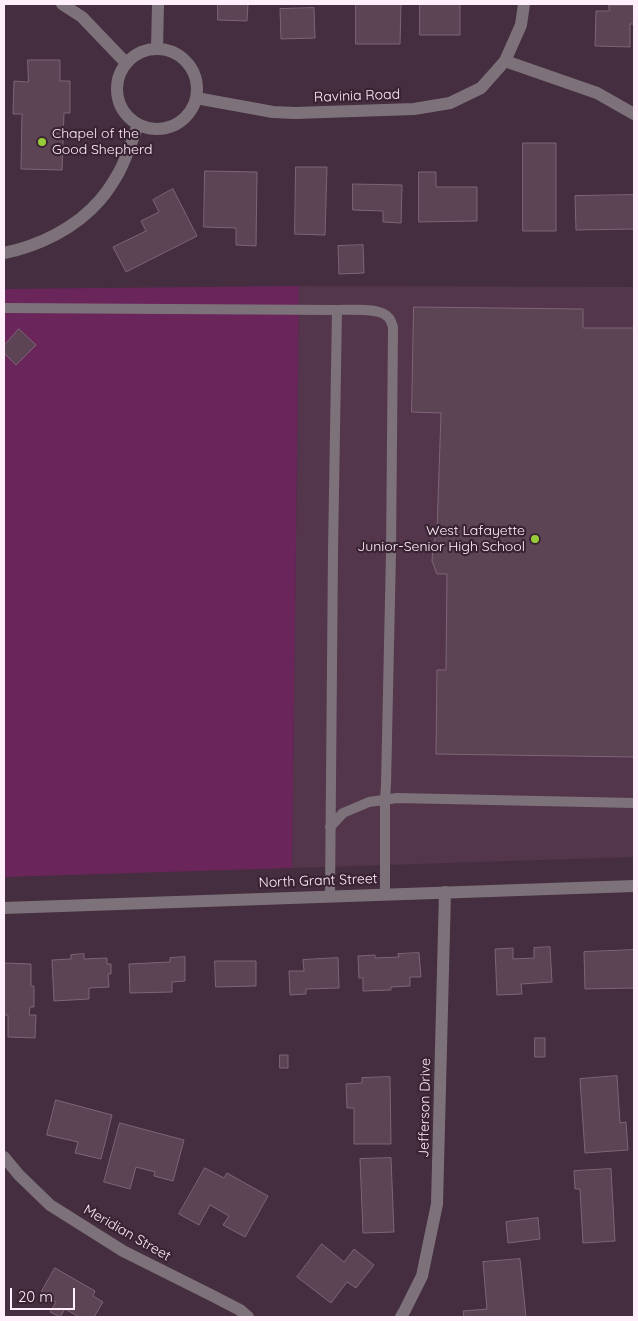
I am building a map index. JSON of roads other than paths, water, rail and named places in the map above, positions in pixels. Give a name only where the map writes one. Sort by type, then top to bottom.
[{"type":"street","points":[[62,4],[82,17],[126,62]]},
{"type":"street","points":[[157,48],[158,4]]},
{"type":"street","name":"Ravinia Road","points":[[196,98],[288,113],[414,109],[450,103],[481,88],[505,61],[522,25],[524,4]]},
{"type":"street","points":[[157,48],[169,50],[180,56],[194,74],[197,86],[196,98],[192,109],[184,119],[174,126],[162,130],[138,125],[128,118],[121,108],[117,96],[117,84],[126,62],[146,50],[157,48]]},
{"type":"street","points":[[505,61],[596,93],[634,114]]},
{"type":"street","points":[[4,254],[46,240],[75,223],[100,200],[120,170],[138,125]]},
{"type":"street","name":"North Grant Street","points":[[4,908],[634,886]]},
{"type":"street","name":"Jefferson Drive","points":[[401,1317],[422,1276],[437,1204],[445,892]]},
{"type":"street","name":"Meridian Street","points":[[4,1157],[19,1175],[50,1205],[123,1251],[240,1310],[248,1317]]},
{"type":"lane","points":[[4,308],[336,310],[374,311],[390,318],[393,327],[392,552],[385,799],[385,894]]},
{"type":"lane","points":[[330,896],[336,310]]},
{"type":"lane","points":[[330,827],[343,813],[369,802],[397,798],[634,803]]},
{"type":"place","name":"Chapel of the Good Shepherd","points":[[42,142]]},
{"type":"place","name":"West Lafayette Junior-Senior High School","points":[[535,539]]}]
